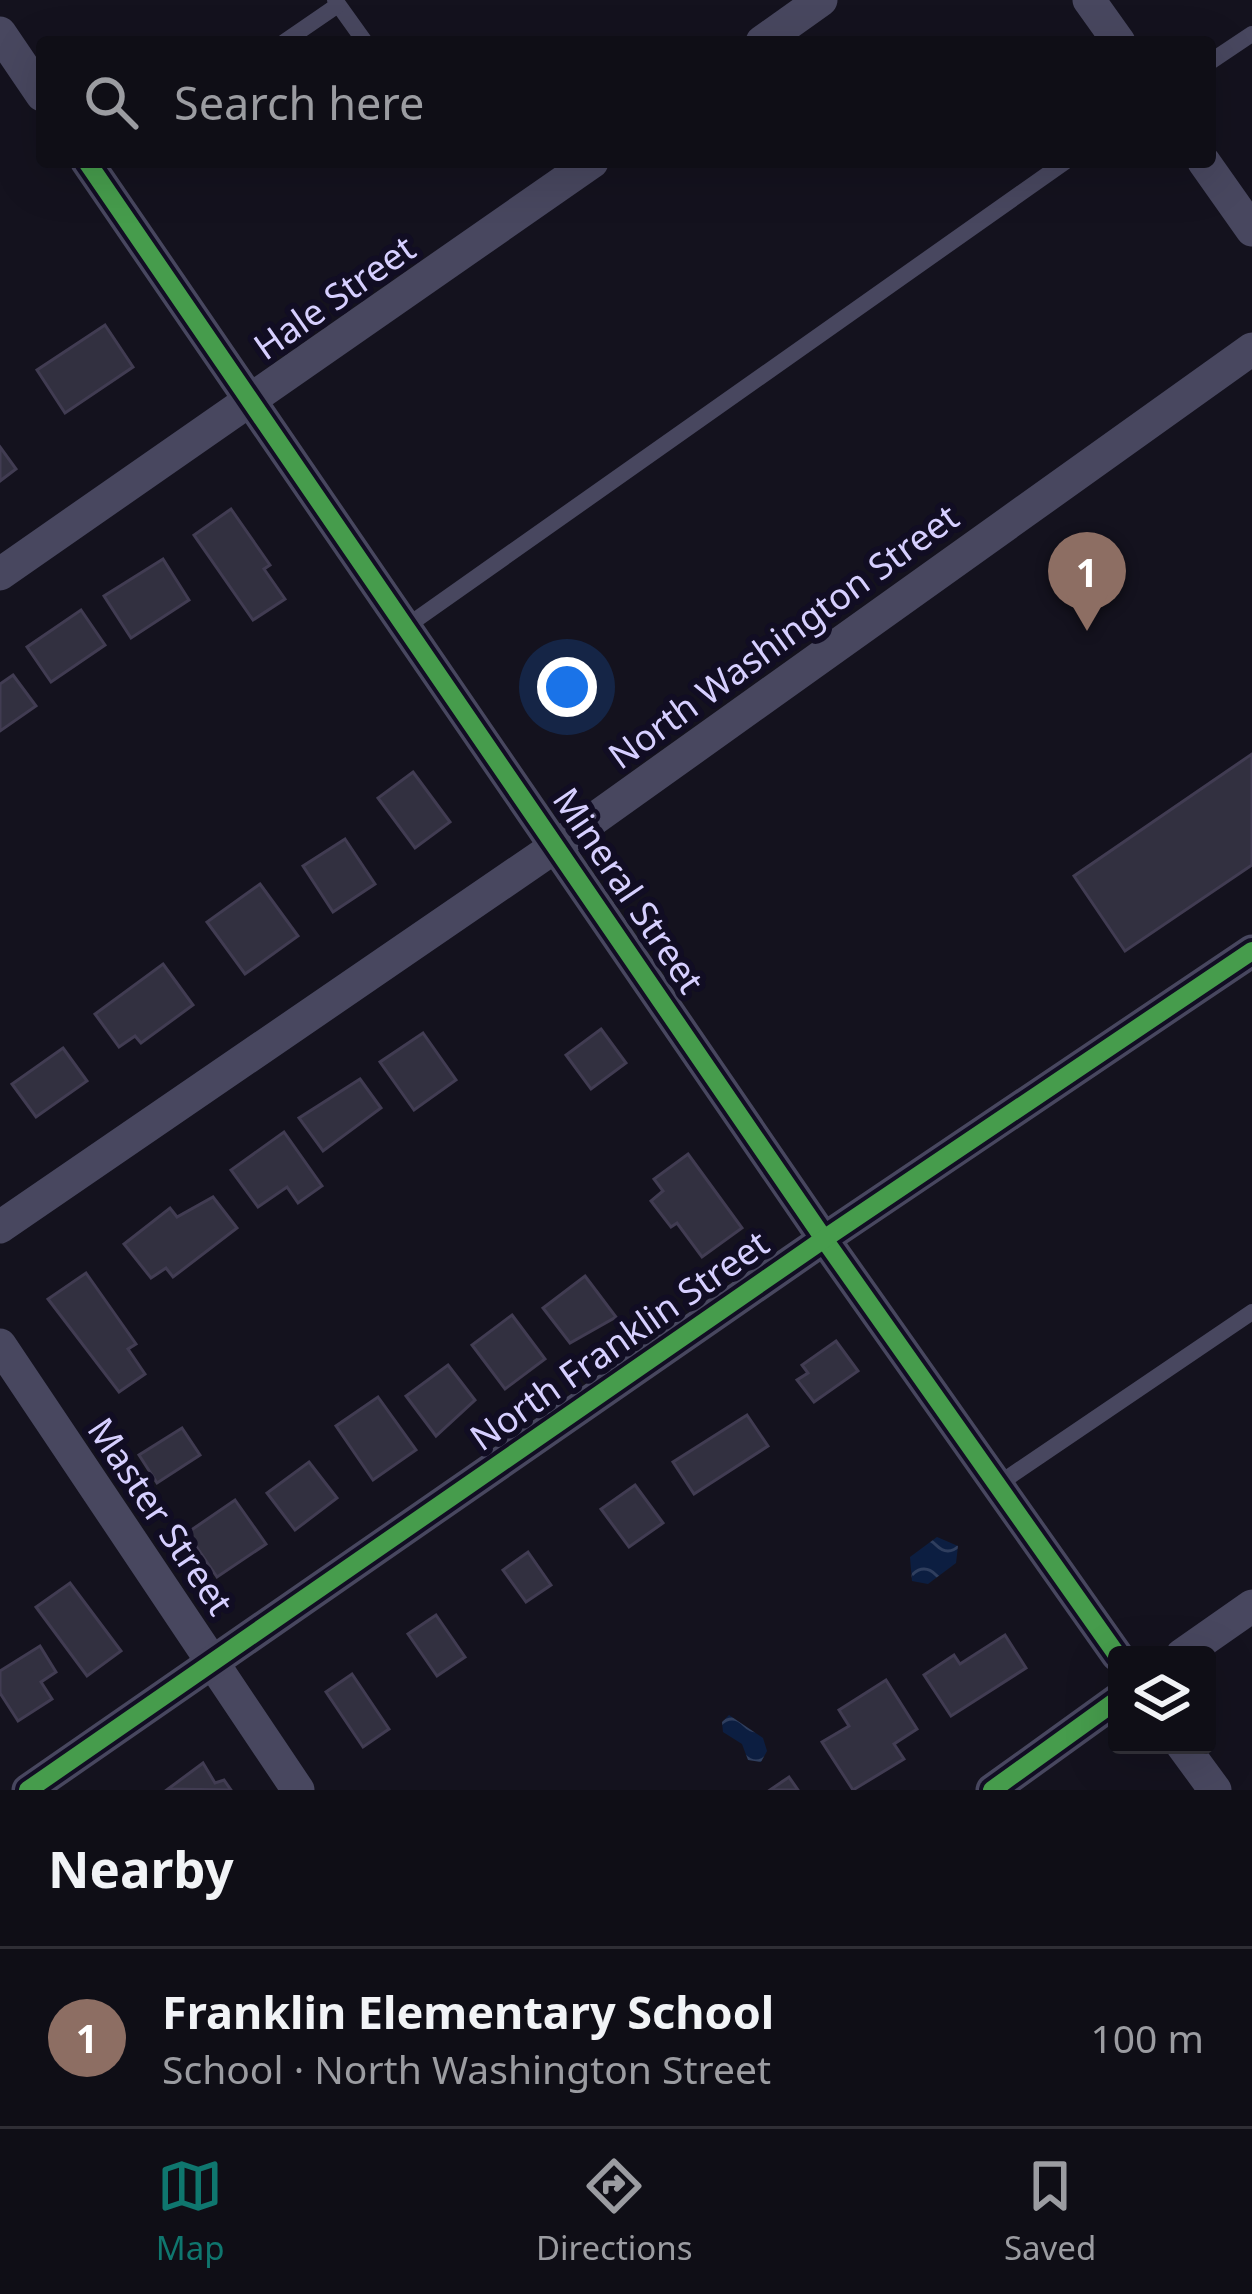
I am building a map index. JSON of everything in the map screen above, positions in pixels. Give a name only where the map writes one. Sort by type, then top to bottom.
[{"type":"street","points":[[770,36],[821,0]]},
{"type":"street","points":[[1089,0],[1115,36]]},
{"type":"street","points":[[0,33],[36,86]]},
{"type":"street","name":"Mineral Street","points":[[98,168],[251,403],[559,844],[824,1239],[1112,1646]]},
{"type":"street","name":"Hale Street","points":[[0,574],[584,168]]},
{"type":"street","points":[[1208,168],[1252,230]]},
{"type":"street","name":"North Washington Street","points":[[0,1227],[559,844],[1252,349]]},
{"type":"street","name":"North Franklin Street","points":[[28,1790],[824,1239],[1252,951]]},
{"type":"street","name":"Master Street","points":[[0,1345],[298,1790]]},
{"type":"street","points":[[1195,1646],[1252,1606]]},
{"type":"street","points":[[992,1790],[1108,1706]]},
{"type":"street","points":[[1189,1754],[1215,1790]]},
{"type":"lane","points":[[292,36],[337,3],[360,36]]},
{"type":"lane","points":[[1216,58],[1252,34]]},
{"type":"lane","points":[[407,626],[1056,168]]},
{"type":"lane","points":[[998,1485],[1252,1312]]},
{"type":"water","points":[[937,1537],[958,1546],[956,1563],[928,1584],[912,1581],[910,1557]]},
{"type":"water","points":[[729,1715],[763,1738],[767,1751],[761,1762],[748,1760],[742,1744],[723,1732],[722,1722]]},
{"type":"building","points":[[105,325],[133,367],[65,413],[37,370]]},
{"type":"building","points":[[0,447],[16,469],[0,481]]},
{"type":"building","points":[[231,509],[270,565],[264,569],[285,599],[253,620],[194,535]]},
{"type":"building","points":[[163,559],[189,600],[131,638],[104,596]]},
{"type":"building","points":[[81,610],[105,645],[51,682],[27,647]]},
{"type":"building","points":[[13,675],[36,706],[0,731],[0,684]]},
{"type":"building","points":[[1252,754],[1252,865],[1125,951],[1074,876]]},
{"type":"building","points":[[413,772],[450,822],[415,848],[378,798]]},
{"type":"building","points":[[345,839],[375,884],[333,912],[303,866]]},
{"type":"building","points":[[260,884],[298,936],[245,974],[207,922]]},
{"type":"building","points":[[163,964],[193,1005],[141,1043],[135,1036],[119,1047],[95,1014]]},
{"type":"building","points":[[601,1029],[626,1063],[591,1089],[566,1055]]},
{"type":"building","points":[[423,1033],[456,1080],[414,1110],[380,1062]]},
{"type":"building","points":[[63,1048],[87,1081],[36,1117],[12,1084]]},
{"type":"building","points":[[360,1079],[381,1108],[323,1151],[299,1118]]},
{"type":"building","points":[[284,1132],[322,1186],[298,1203],[287,1187],[258,1207],[231,1170]]},
{"type":"building","points":[[688,1154],[742,1228],[702,1257],[677,1223],[671,1227],[651,1201],[663,1191],[654,1179]]},
{"type":"building","points":[[213,1197],[237,1228],[173,1277],[166,1268],[151,1278],[124,1244],[170,1208],[177,1217]]},
{"type":"building","points":[[86,1273],[136,1344],[128,1349],[145,1374],[119,1392],[48,1299]]},
{"type":"building","points":[[585,1276],[616,1317],[570,1343],[543,1308]]},
{"type":"building","points":[[512,1315],[545,1359],[505,1389],[472,1345]]},
{"type":"building","points":[[836,1341],[858,1371],[814,1402],[797,1380],[808,1373],[802,1365]]},
{"type":"building","points":[[448,1365],[475,1400],[436,1436],[406,1396]]},
{"type":"building","points":[[378,1397],[416,1450],[373,1480],[336,1426]]},
{"type":"building","points":[[747,1415],[768,1446],[694,1494],[673,1462]]},
{"type":"building","points":[[182,1428],[200,1455],[157,1483],[139,1455]]},
{"type":"building","points":[[309,1462],[337,1498],[295,1530],[267,1493]]},
{"type":"building","points":[[635,1485],[663,1523],[629,1547],[601,1509]]},
{"type":"building","points":[[235,1500],[266,1544],[217,1577],[187,1533]]},
{"type":"building","points":[[528,1552],[551,1585],[526,1602],[503,1570]]},
{"type":"building","points":[[70,1583],[121,1651],[87,1676],[36,1607]]},
{"type":"building","points":[[436,1615],[465,1657],[437,1676],[408,1634]]},
{"type":"building","points":[[1005,1635],[1026,1668],[951,1716],[924,1675],[954,1655],[960,1664]]},
{"type":"building","points":[[40,1646],[56,1672],[41,1682],[52,1699],[18,1721],[0,1693],[0,1671]]},
{"type":"building","points":[[352,1674],[389,1729],[363,1747],[326,1692]]},
{"type":"building","points":[[886,1680],[917,1729],[894,1744],[904,1759],[853,1790],[822,1742],[849,1726],[839,1710]]},
{"type":"building","points":[[203,1763],[215,1783],[224,1780],[231,1790],[168,1789]]},
{"type":"building","points":[[789,1777],[798,1790],[770,1790]]},
{"type":"cycle path","points":[[91,168],[824,1239],[1111,1646]]},
{"type":"cycle path","points":[[28,1790],[824,1239],[1252,951]]},
{"type":"cycle path","points":[[992,1790],[1108,1706]]},
{"type":"place","name":"Franklin Elementary School","points":[[1087,631]]}]
